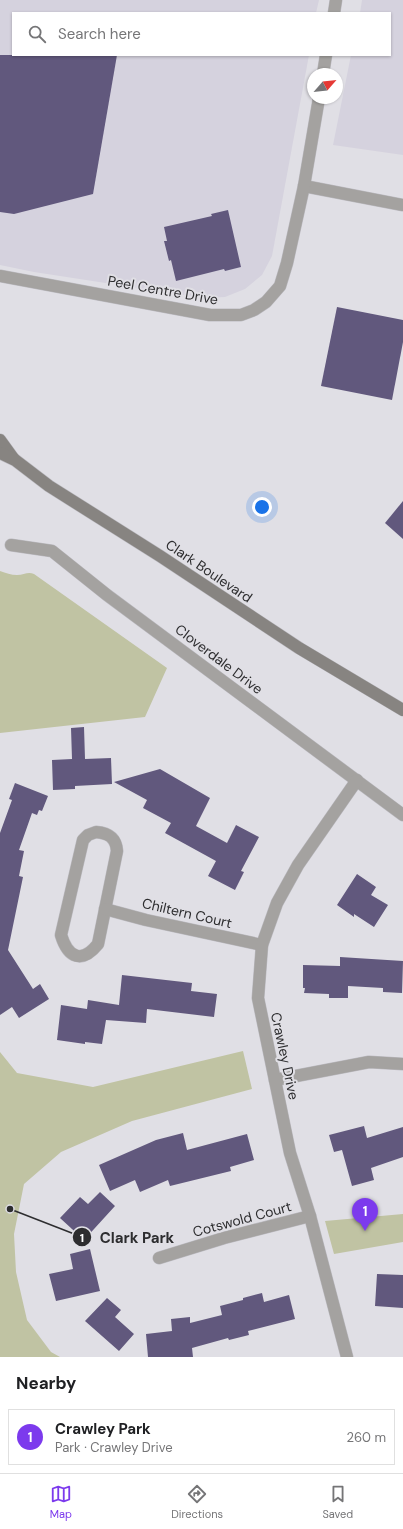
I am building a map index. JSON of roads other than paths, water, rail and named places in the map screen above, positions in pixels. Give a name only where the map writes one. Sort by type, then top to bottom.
[{"type":"street","points":[[334,12],[336,0]]},
{"type":"street","points":[[324,68],[326,56]]},
{"type":"street","name":"Peel Centre Drive","points":[[0,276],[210,315],[241,315],[254,310],[266,302],[280,286],[287,263],[304,186],[318,104]]},
{"type":"street","points":[[304,186],[403,204]]},
{"type":"street","points":[[0,440],[15,460]]},
{"type":"street","name":"Clark Boulevard","points":[[0,453],[15,460],[49,486],[160,556],[292,644],[403,710]]},
{"type":"street","name":"Cloverdale Drive","points":[[11,545],[52,551],[107,595],[403,815]]},
{"type":"street","name":"Crawley Drive","points":[[347,1357],[310,1216],[290,1153],[258,998],[262,945],[277,903],[298,865],[357,780]]},
{"type":"street","points":[[96,832],[106,833],[117,844],[117,851],[105,909],[98,944],[85,956],[70,954],[64,945],[61,935],[83,840],[88,835],[96,832]]},
{"type":"street","name":"Chiltern Court","points":[[105,909],[146,920],[262,945]]},
{"type":"street","points":[[275,1080],[369,1062],[403,1064]]},
{"type":"street","name":"Cotswold Court","points":[[159,1258],[224,1238],[310,1216]]},
{"type":"place","name":"Clark Park","points":[[10,1209]]},
{"type":"place","name":"Crawley Park","points":[[365,1231]]}]
